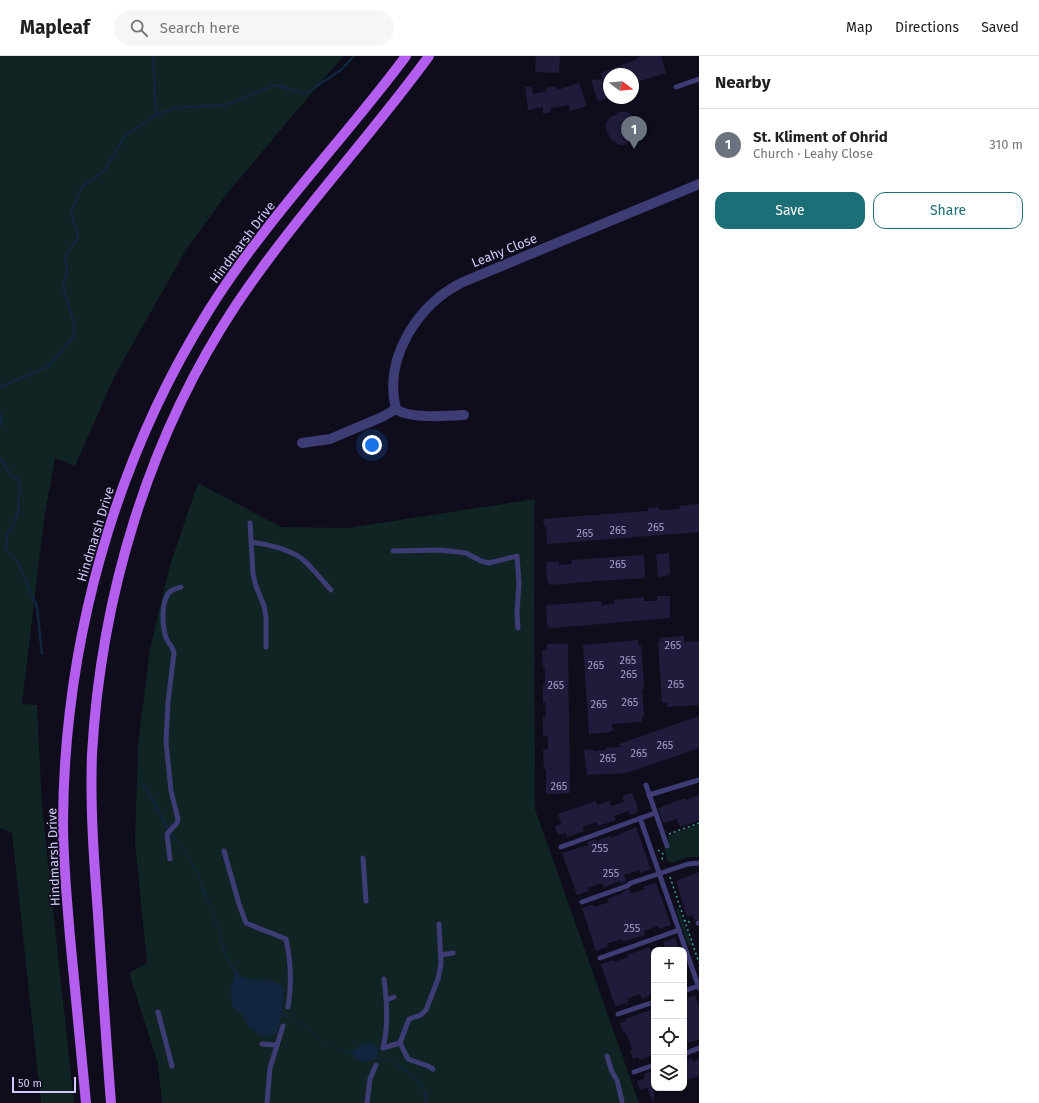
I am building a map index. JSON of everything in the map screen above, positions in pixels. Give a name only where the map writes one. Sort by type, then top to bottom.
[{"type":"main road","name":"Hindmarsh Drive","points":[[86,1103],[66,886],[63,824],[64,774],[69,719],[80,643],[96,573],[110,526],[132,463],[155,409],[182,357],[209,311],[246,256],[275,218],[385,85],[406,56]]},
{"type":"main road","points":[[111,1103],[93,845],[92,754],[99,675],[105,639],[113,597],[132,527],[150,476],[174,418],[194,377],[234,308],[262,267],[404,91],[429,56]]},
{"type":"street","name":"Leahy Close","points":[[396,409],[394,397],[395,378],[401,348],[419,317],[444,293],[463,282],[699,184]]},
{"type":"street","points":[[302,443],[330,439],[382,418],[396,409],[404,413],[437,417],[464,415]]},
{"type":"lane","points":[[676,87],[699,79]]},
{"type":"lane","points":[[250,523],[253,574],[264,606],[266,617],[266,646]]},
{"type":"lane","points":[[251,542],[282,549],[300,557],[331,590]]},
{"type":"lane","points":[[393,551],[440,550],[466,553],[488,563],[517,556],[520,583],[517,613],[518,628]]},
{"type":"lane","points":[[170,859],[167,834],[177,823],[178,819],[171,791],[166,742],[168,702],[174,653],[173,647],[168,640],[164,628],[163,619],[164,606],[168,593],[182,587]]},
{"type":"lane","points":[[649,795],[699,780]]},
{"type":"lane","points":[[646,785],[667,846]]},
{"type":"lane","points":[[561,847],[656,813]]},
{"type":"lane","points":[[640,818],[699,987],[687,990]]},
{"type":"lane","points":[[224,851],[246,923],[286,939],[290,956],[291,978],[291,993],[288,1007]]},
{"type":"lane","points":[[363,858],[366,901]]},
{"type":"lane","points":[[582,902],[670,870],[699,862]]},
{"type":"lane","points":[[433,1069],[408,1060],[400,1043],[409,1019],[422,1013],[429,1003],[441,969],[439,924]]},
{"type":"lane","points":[[600,958],[679,930]]},
{"type":"lane","points":[[440,955],[453,953]]},
{"type":"lane","points":[[384,979],[387,1000],[386,1029],[383,1048],[400,1043]]},
{"type":"lane","points":[[387,1000],[394,997]]},
{"type":"lane","points":[[618,1014],[651,1003]]},
{"type":"lane","points":[[158,1012],[172,1066]]},
{"type":"lane","points":[[267,1103],[270,1068],[283,1026]]},
{"type":"lane","points":[[262,1044],[277,1045]]},
{"type":"lane","points":[[687,1053],[699,1048]]},
{"type":"lane","points":[[607,1056],[612,1072],[617,1080],[622,1101]]},
{"type":"lane","points":[[367,1103],[371,1076],[376,1065]]},
{"type":"lane","points":[[634,1072],[651,1066]]},
{"type":"lane","points":[[371,1076],[375,1085]]},
{"type":"path","points":[[663,836],[699,823]]},
{"type":"path","points":[[658,850],[663,854],[662,864],[667,864],[670,870],[670,879],[699,963]]},
{"type":"green space","points":[[0,56],[343,56],[225,196],[186,250],[115,375],[75,466],[55,458],[44,519],[22,704],[37,705],[42,807],[74,1103],[41,1103],[12,833],[0,828]]},
{"type":"green space","points":[[198,483],[281,527],[348,528],[535,499],[535,809],[639,1103],[162,1103],[158,1064],[129,973],[147,963],[135,842],[138,745],[150,649],[170,565]]},
{"type":"green space","points":[[699,824],[699,857],[688,857],[671,863],[667,860],[664,847],[669,845],[668,836]]},
{"type":"green space","points":[[678,907],[692,946],[688,945],[676,910]]},
{"type":"water","points":[[144,783],[171,833],[177,839],[199,873],[205,893],[213,911],[227,957],[240,976],[249,979],[273,981],[283,987],[284,993],[282,1013],[309,1028],[319,1039],[336,1047],[353,1052],[361,1044],[372,1043],[379,1048],[377,1057],[399,1065],[418,1080],[427,1094],[428,1103],[424,1103],[425,1095],[416,1080],[401,1068],[377,1058],[367,1061],[357,1060],[352,1054],[319,1040],[310,1030],[281,1015],[278,1031],[276,1034],[269,1037],[263,1037],[249,1027],[242,1015],[232,1006],[231,988],[235,974],[225,956],[212,911],[203,893],[198,874],[177,841],[169,834],[149,795],[142,785]]},
{"type":"building","points":[[536,56],[560,56],[559,73],[535,72]]},
{"type":"building","points":[[642,56],[661,56],[666,73],[639,81],[639,68],[614,68]]},
{"type":"building","points":[[603,72],[603,99],[598,101],[591,80],[602,79],[601,73]]},
{"type":"building","points":[[579,83],[587,106],[570,111],[569,105],[550,108],[551,112],[543,114],[543,107],[528,110],[525,87],[532,86],[533,94],[547,91],[546,88],[556,86],[557,90]]},
{"type":"building","points":[[619,112],[627,112],[634,117],[639,127],[636,138],[625,145],[619,145],[612,141],[606,130],[606,124],[609,118]]},
{"type":"building","points":[[699,504],[699,532],[547,544],[546,526],[544,526],[543,519],[648,511],[648,508],[659,507],[659,510],[680,509],[679,506]]},
{"type":"building","points":[[669,553],[670,575],[658,577],[656,554]]},
{"type":"building","points":[[644,555],[645,578],[552,585],[548,584],[547,581],[546,563],[549,562],[559,561],[559,565],[572,564],[571,560]]},
{"type":"building","points":[[657,596],[670,596],[670,618],[553,628],[548,627],[547,624],[546,606],[549,605],[601,601],[602,605],[614,604],[614,600],[644,597],[644,601],[657,601]]},
{"type":"building","points":[[684,636],[684,642],[699,641],[699,705],[667,707],[667,702],[662,703],[658,642],[660,642],[660,638]]},
{"type":"building","points":[[638,640],[638,645],[641,645],[644,685],[644,689],[642,689],[644,717],[642,717],[642,722],[612,724],[613,731],[589,734],[583,645]]},
{"type":"building","points":[[547,644],[568,644],[570,793],[546,794],[546,769],[544,769],[543,750],[548,749],[548,736],[543,735],[543,717],[546,716],[545,702],[543,702],[545,669],[543,669],[542,651],[547,650]]},
{"type":"building","points":[[699,716],[699,748],[627,773],[587,775],[584,750],[593,749],[594,751],[606,750],[606,748],[621,747],[619,744]]},
{"type":"building","points":[[632,793],[638,807],[638,812],[630,815],[628,811],[614,816],[616,820],[598,826],[597,822],[582,827],[584,831],[567,837],[566,833],[558,835],[555,826],[561,824],[558,814],[596,801],[597,805],[609,801],[611,806],[624,802],[622,796]]},
{"type":"building","points":[[699,795],[699,820],[680,827],[677,819],[663,823],[658,808],[685,798],[686,800]]},
{"type":"building","points":[[636,827],[651,869],[640,873],[639,870],[624,875],[626,881],[621,884],[620,881],[604,887],[602,883],[588,888],[589,891],[577,895],[562,853],[588,845],[587,842],[596,839],[596,841],[610,836],[611,838]]},
{"type":"building","points":[[699,872],[699,919],[694,921],[693,915],[687,917],[676,881]]},
{"type":"building","points":[[656,883],[671,925],[659,929],[658,926],[644,931],[645,935],[623,942],[621,939],[607,944],[608,946],[596,951],[582,908],[593,904],[594,907],[609,902],[607,899],[629,889],[631,894],[645,889],[644,886]]},
{"type":"building","points":[[675,938],[678,947],[665,947],[663,942]]},
{"type":"building","points":[[649,947],[651,950],[651,994],[642,999],[640,994],[627,999],[628,1003],[615,1006],[601,964],[613,960],[614,962],[628,957],[627,955]]},
{"type":"building","points":[[695,995],[699,1007],[699,1039],[687,1043],[687,1019],[687,998]]},
{"type":"building","points":[[651,1010],[651,1056],[639,1060],[638,1057],[633,1059],[630,1050],[632,1049],[628,1037],[625,1032],[624,1033],[620,1023],[626,1021],[625,1019]]},
{"type":"building","points":[[692,1058],[693,1062],[699,1059],[699,1076],[687,1080],[687,1059]]},
{"type":"building","points":[[651,1071],[651,1091],[654,1091],[654,1102],[647,1088],[640,1090],[637,1081],[645,1078],[644,1074]]},
{"type":"waterway","points":[[153,56],[156,115]]},
{"type":"waterway","points":[[0,387],[49,366],[74,336],[74,324],[63,286],[67,271],[65,257],[78,238],[71,212],[82,187],[105,170],[125,136],[156,115],[174,108],[225,105],[276,85],[305,94],[341,70],[354,56]]},
{"type":"waterway","points":[[0,414],[0,426]]},
{"type":"waterway","points":[[0,458],[10,474],[19,481],[19,509],[14,524],[7,534],[6,550],[18,562],[37,607],[42,654]]},
{"type":"place","name":"St. Kliment of Ohrid","points":[[634,149]]}]
